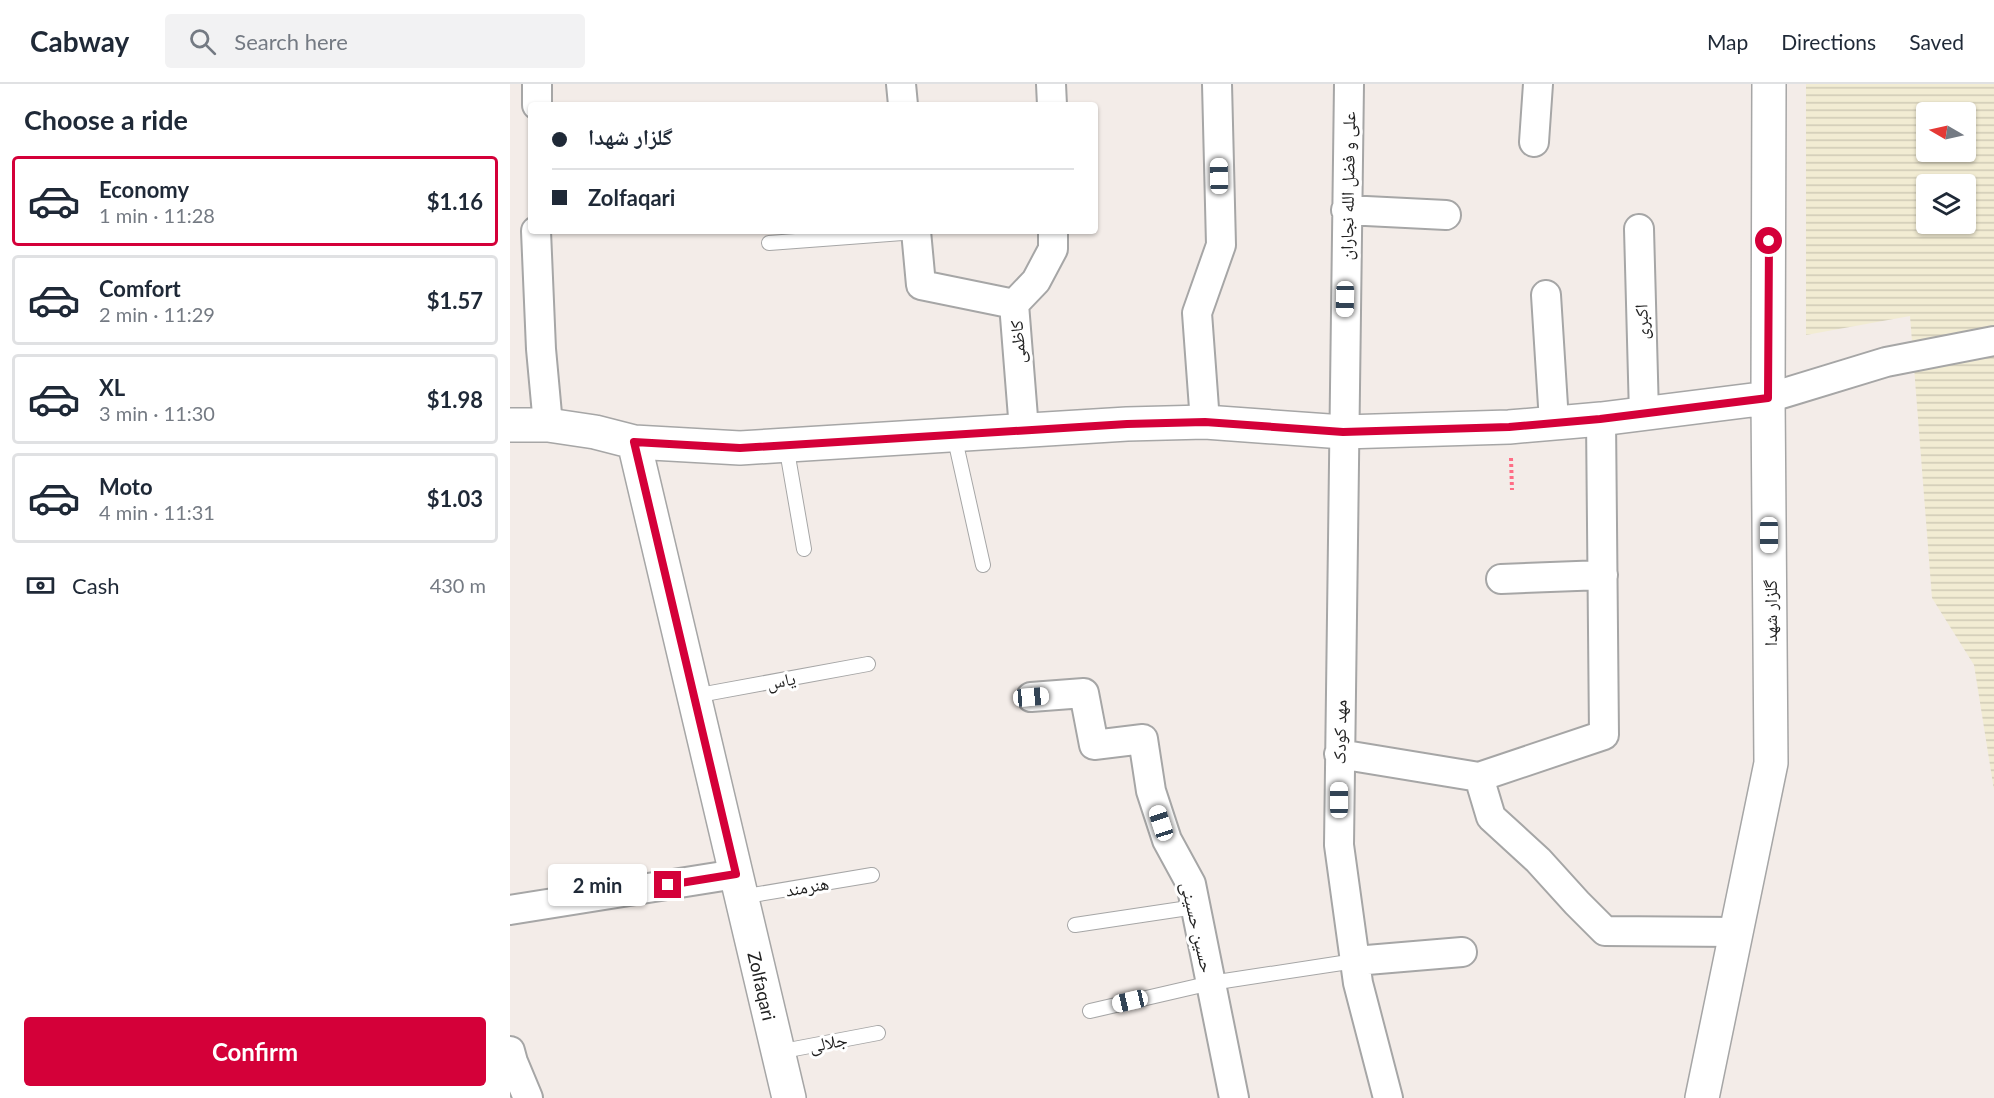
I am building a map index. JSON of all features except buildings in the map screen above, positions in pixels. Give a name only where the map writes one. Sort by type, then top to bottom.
[{"type":"street","points":[[537,84],[537,102]]},
{"type":"street","points":[[901,84],[903,102]]},
{"type":"street","points":[[1051,84],[1052,102]]},
{"type":"street","points":[[1205,422],[1197,314],[1221,245],[1217,84]]},
{"type":"street","name":"علی و فضل الله نجاران","points":[[1343,432],[1349,84]]},
{"type":"street","points":[[1534,142],[1538,84]]},
{"type":"street","name":"گلزار شهدا","points":[[1702,1098],[1771,763],[1768,398],[1770,84]]},
{"type":"street","points":[[1346,210],[1446,215]]},
{"type":"street","name":"اکبری","points":[[1639,229],[1644,414]]},
{"type":"street","points":[[536,234],[541,349],[548,425]]},
{"type":"street","points":[[916,234],[921,285],[1014,304]]},
{"type":"street","name":"کاظمی","points":[[1024,430],[1014,304],[1036,281],[1053,249],[1053,234]]},
{"type":"street","points":[[1546,295],[1554,422]]},
{"type":"street","points":[[510,425],[548,425],[595,432],[634,442],[740,448],[1127,424],[1205,422],[1343,432],[1509,427],[1600,419],[1768,398],[1886,362],[1994,341]]},
{"type":"street","points":[[1339,753],[1479,777],[1605,735],[1600,419]]},
{"type":"street","name":"مهد کودک","points":[[1343,432],[1338,845],[1358,983],[1388,1098]]},
{"type":"street","name":"Zolfaqari","points":[[634,442],[789,1098]]},
{"type":"street","points":[[1501,579],[1603,575]]},
{"type":"street","name":"حسین حسینی","points":[[1031,697],[1084,693],[1094,745],[1143,739],[1151,791],[1167,840],[1191,884],[1234,1098]]},
{"type":"street","points":[[1479,777],[1491,818],[1538,860],[1605,931],[1736,933]]},
{"type":"street","points":[[510,910],[738,885]]},
{"type":"street","points":[[1355,961],[1462,952]]},
{"type":"street","points":[[510,1051],[528,1098]]},
{"type":"lane","points":[[769,243],[879,234]]},
{"type":"lane","points":[[954,435],[983,565]]},
{"type":"lane","points":[[786,445],[804,549]]},
{"type":"lane","name":"یاس","points":[[694,696],[868,664]]},
{"type":"lane","name":"هنرمند","points":[[738,885],[872,875]]},
{"type":"lane","points":[[1075,924],[1195,907]]},
{"type":"lane","points":[[1090,1011],[1211,983],[1355,961]]},
{"type":"lane","name":"جلالی","points":[[778,1052],[878,1033]]},
{"type":"shaded area","points":[[1806,84],[1994,84],[1994,790],[1974,665],[1932,598],[1910,316],[1806,335]]},
{"type":"route","points":[[668,885],[736,874],[634,442],[740,448],[1127,424],[1205,422],[1343,432],[1509,427],[1600,419],[1768,398],[1769,241]]}]
